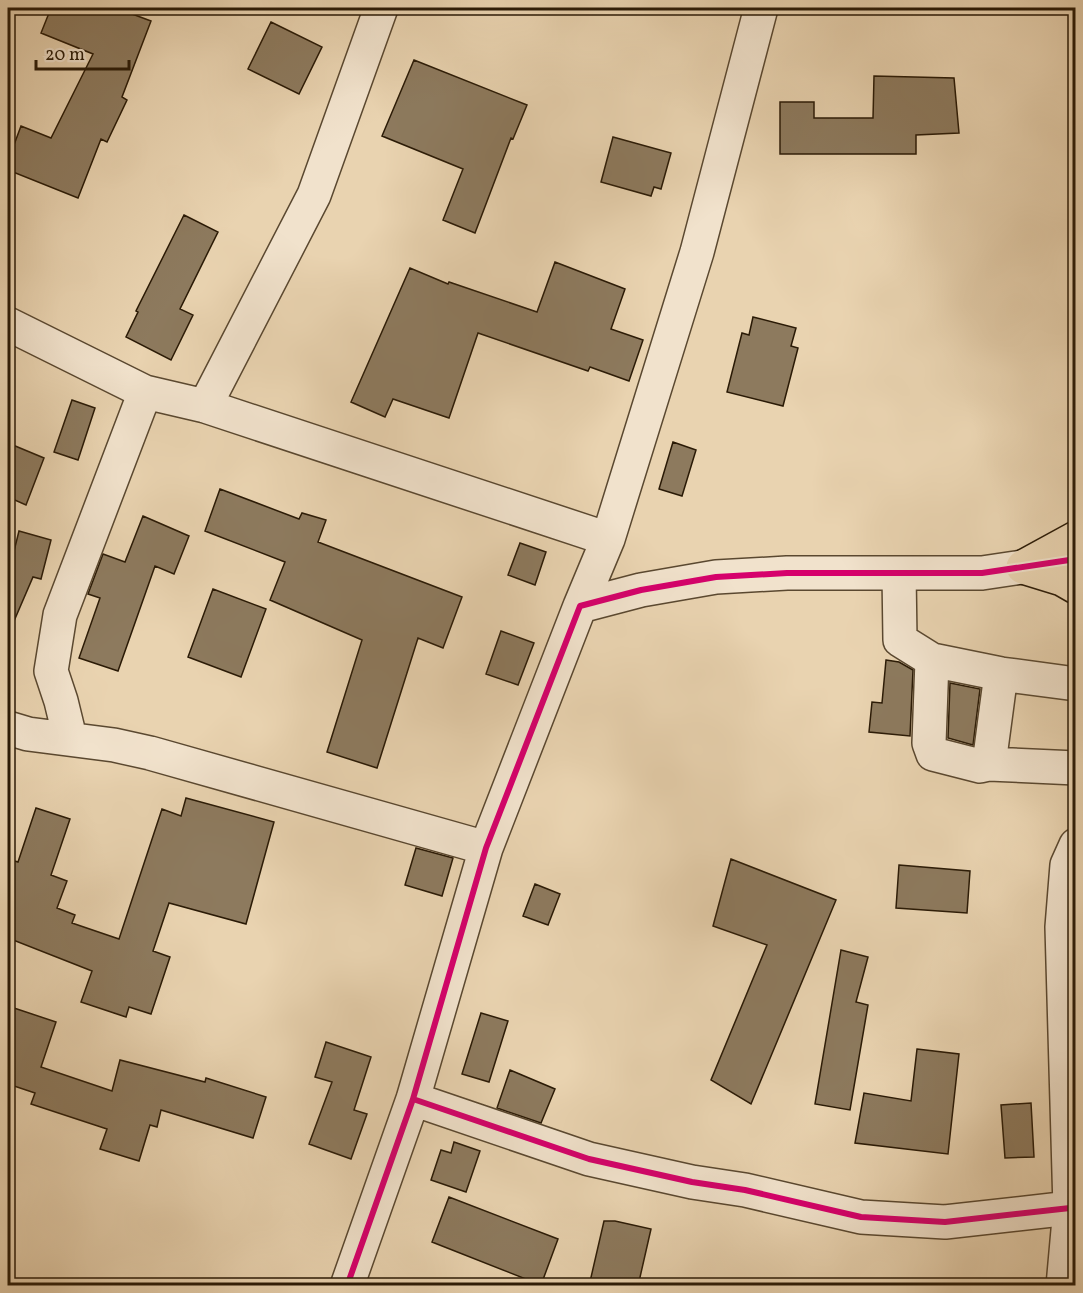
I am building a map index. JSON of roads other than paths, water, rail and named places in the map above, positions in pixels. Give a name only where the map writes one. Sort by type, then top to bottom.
[{"type":"main road","points":[[1023,567],[1076,538]]},
{"type":"main road","points":[[1023,567],[1062,579],[1076,587]]},
{"type":"street","points":[[205,406],[314,195],[381,8]]},
{"type":"street","points":[[347,1286],[412,1099],[486,848],[608,539],[697,252],[761,8]]},
{"type":"street","points":[[8,324],[145,392],[205,406],[608,539]]},
{"type":"street","points":[[70,738],[51,671],[60,615],[145,392]]},
{"type":"street","points":[[580,606],[641,591],[716,577],[787,573],[982,573],[1076,560]]},
{"type":"street","points":[[899,573],[900,640],[932,660],[1001,674],[1076,684]]},
{"type":"street","points":[[932,660],[929,743],[933,754],[980,766],[989,764],[1076,768]]},
{"type":"street","points":[[989,764],[1001,674]]},
{"type":"street","points":[[14,737],[70,738],[114,744],[486,848]]},
{"type":"street","points":[[1063,1286],[1070,1208],[1062,927],[1067,865],[1076,845]]},
{"type":"street","points":[[412,1099],[589,1159],[692,1182],[745,1190],[861,1217],[945,1222],[1070,1208]]}]
